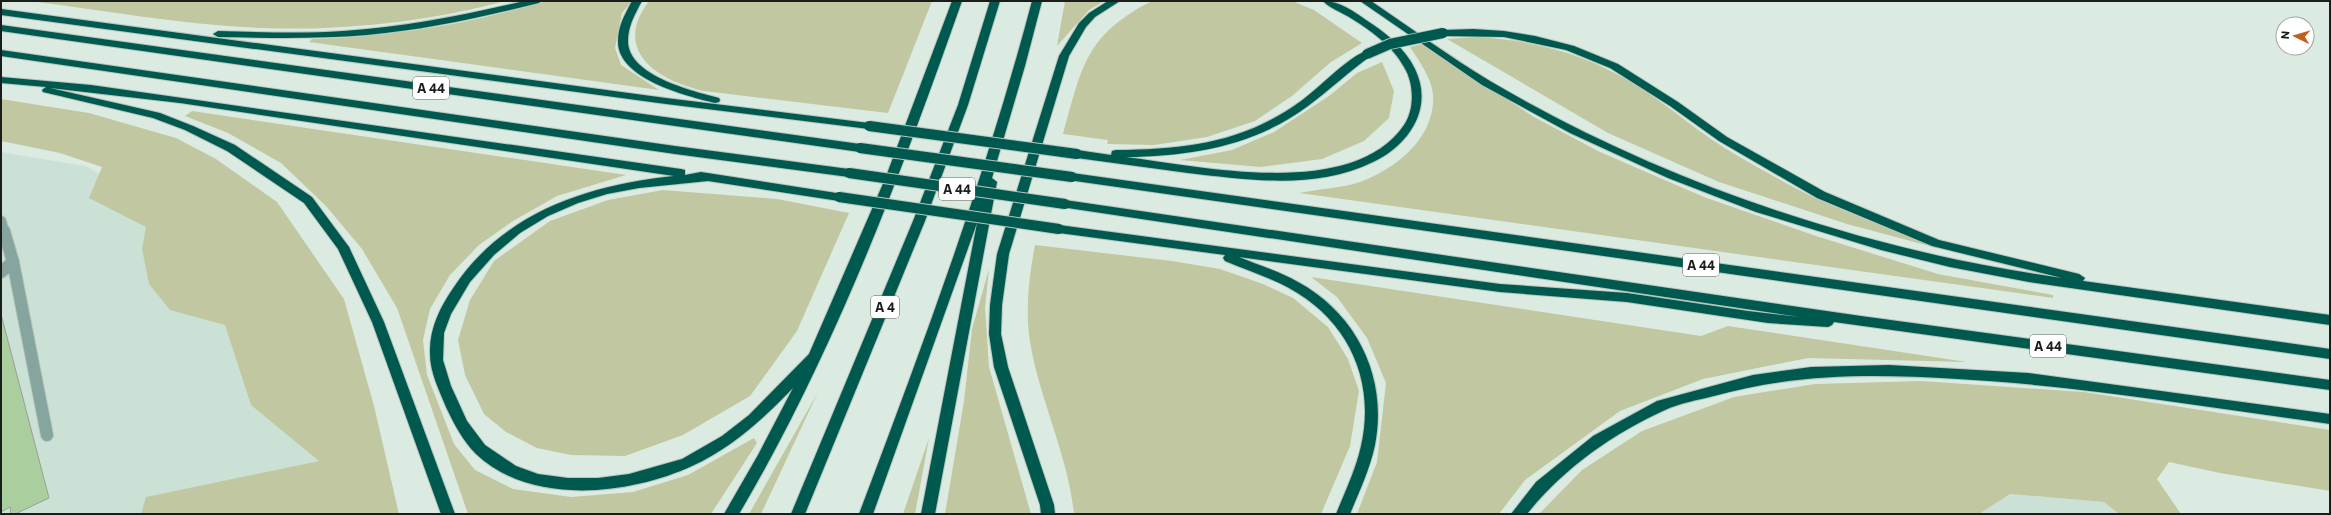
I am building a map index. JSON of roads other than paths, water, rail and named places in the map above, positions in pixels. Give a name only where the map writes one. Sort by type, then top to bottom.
[{"type":"highway","points":[[154,32],[287,36],[344,34],[445,22],[536,1]]},
{"type":"highway","points":[[637,1],[625,20],[622,31],[626,55],[632,64],[646,76],[674,89],[756,111]]},
{"type":"highway","points":[[731,514],[763,460],[816,356],[916,116],[957,1]]},
{"type":"highway","name":"A 4","points":[[798,514],[919,221],[963,105],[995,1]]},
{"type":"highway","points":[[866,514],[932,335],[1003,124],[1038,1]]},
{"type":"highway","points":[[1048,514],[1047,505],[1001,367],[995,334],[996,304],[1003,254],[1064,56],[1082,25],[1092,15],[1115,1]]},
{"type":"highway","points":[[1,12],[1208,172],[1273,177],[1327,172],[1377,156],[1391,147],[1411,125],[1416,112],[1416,84],[1404,59],[1384,37],[1328,1]]},
{"type":"highway","points":[[1365,1],[1486,82],[1574,131],[1672,175],[1760,209],[1881,246],[1950,263],[2029,278],[2330,320]]},
{"type":"highway","name":"A 44","points":[[1,28],[2330,354]]},
{"type":"highway","points":[[1077,154],[1184,152],[1226,143],[1249,135],[1291,113],[1346,68],[1367,54],[1390,44],[1443,33],[1473,32],[1504,34],[1535,39],[1570,48],[1614,66],[1674,104],[1723,139],[1814,192],[1936,243],[2142,293]]},
{"type":"highway","name":"A 44","points":[[1,52],[675,150],[1065,204],[1861,321],[2330,385]]},
{"type":"highway","points":[[1,80],[91,88],[180,100],[1211,251],[1500,288],[1560,292],[1666,303],[1803,323],[1861,321]]},
{"type":"highway","points":[[1,80],[156,115],[189,128],[231,148],[308,200],[343,247],[378,322],[448,514]]},
{"type":"highway","points":[[928,514],[956,358],[1003,124]]},
{"type":"highway","points":[[708,177],[634,184],[606,189],[575,199],[522,226],[478,263],[452,297],[440,325],[436,352],[441,378],[458,419],[470,438],[487,455],[511,469],[536,478],[567,484],[599,485],[627,481],[683,465],[713,449],[739,431],[816,356]]},
{"type":"highway","points":[[1211,251],[1280,278],[1309,294],[1344,326],[1361,354],[1371,391],[1370,431],[1364,460],[1343,514]]},
{"type":"highway","points":[[1518,514],[1541,486],[1598,440],[1662,405],[1753,380],[1811,372],[1889,370],[2028,378],[2330,419]]},
{"type":"lane","points":[[1,221],[13,262],[47,435]]},
{"type":"lane","points":[[1,272],[13,262]]}]
